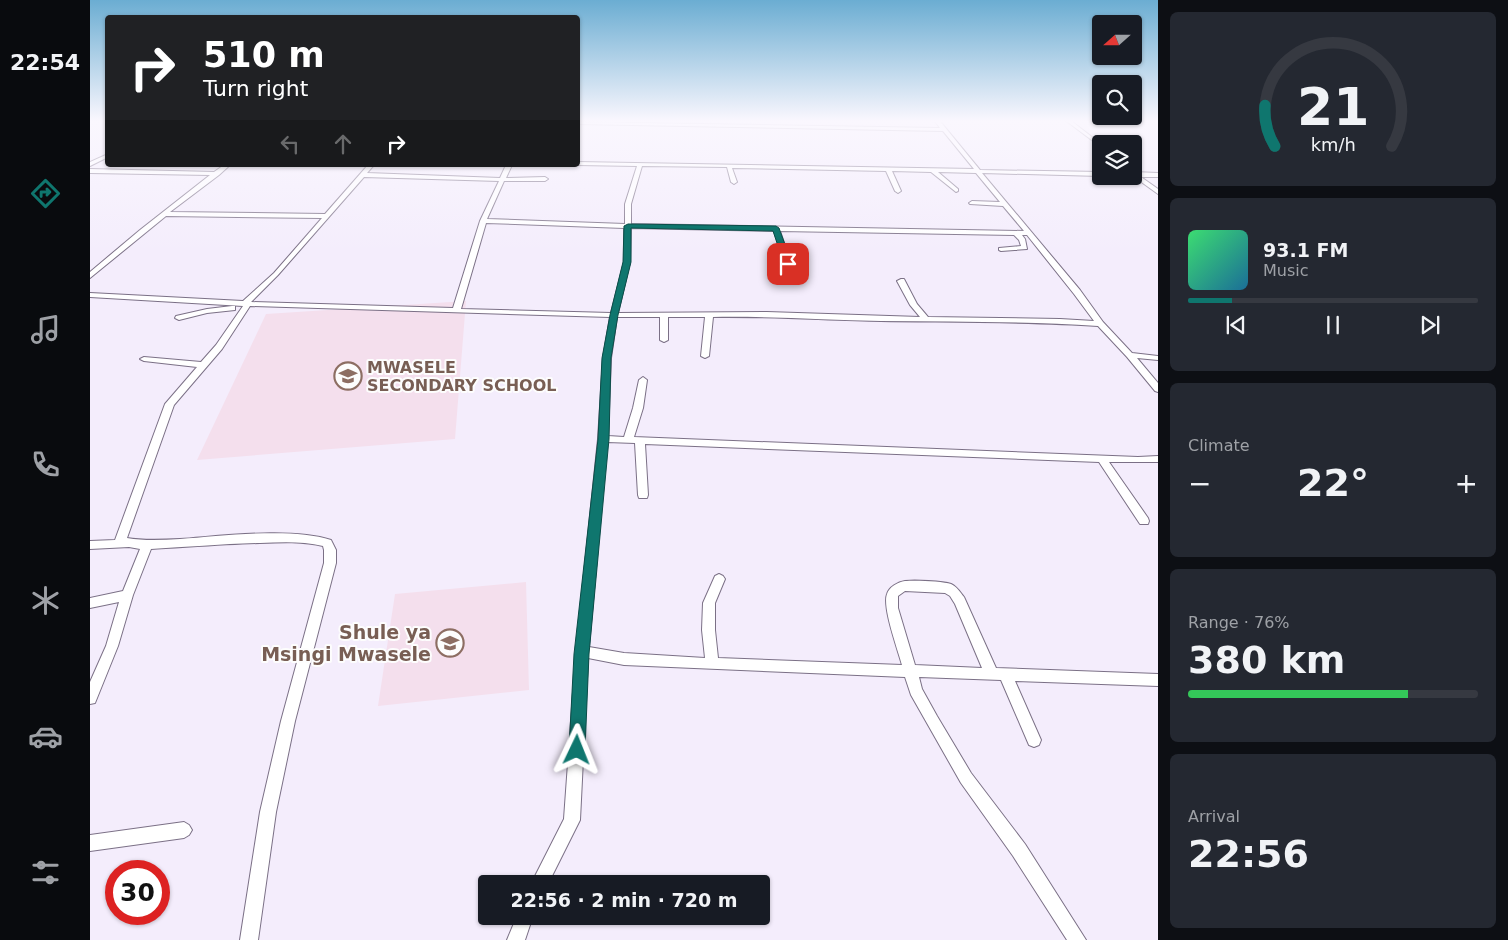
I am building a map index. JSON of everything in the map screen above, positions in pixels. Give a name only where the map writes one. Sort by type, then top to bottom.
[{"type":"street","points":[[580,164],[729,165],[1092,174]]},
{"type":"street","points":[[971,164],[1077,292],[1100,324],[1130,355],[1158,389]]},
{"type":"street","points":[[544,875],[572,820],[582,651],[603,439],[607,358],[614,315],[627,262],[628,204],[640,165]]},
{"type":"street","points":[[729,165],[734,182]]},
{"type":"street","points":[[90,276],[142,230],[166,214],[225,167]]},
{"type":"street","points":[[125,544],[121,542],[121,538],[165,413],[180,391],[219,347],[246,305],[276,274],[369,167]]},
{"type":"street","points":[[456,311],[483,221],[508,167]]},
{"type":"street","points":[[888,170],[898,191]]},
{"type":"street","points":[[932,170],[956,190]]},
{"type":"street","points":[[90,171],[217,174]]},
{"type":"street","points":[[1142,174],[1158,175]]},
{"type":"street","points":[[363,175],[544,179]]},
{"type":"street","points":[[1142,180],[1158,192]]},
{"type":"street","points":[[972,203],[1004,204]]},
{"type":"street","points":[[166,214],[326,216]]},
{"type":"street","points":[[483,221],[628,226],[1026,232]]},
{"type":"street","points":[[776,228],[788,264]]},
{"type":"street","points":[[1001,249],[1025,248],[1022,239],[1015,232]]},
{"type":"street","points":[[901,281],[914,305],[926,319]]},
{"type":"street","points":[[90,295],[246,305],[614,315],[709,314],[1060,321],[1100,324]]},
{"type":"street","points":[[179,318],[246,305]]},
{"type":"street","points":[[664,314],[664,340]]},
{"type":"street","points":[[705,356],[709,314]]},
{"type":"street","points":[[1130,355],[1158,358]]},
{"type":"street","points":[[144,359],[203,365]]},
{"type":"street","points":[[628,440],[638,408],[643,380]]},
{"type":"street","points":[[603,439],[1102,459],[1158,459]]},
{"type":"street","points":[[640,440],[643,495]]},
{"type":"street","points":[[1102,459],[1144,521]]},
{"type":"street","points":[[90,545],[147,545],[283,539],[323,540],[329,545],[330,563],[288,721],[268,812],[248,940]]},
{"type":"street","points":[[90,698],[112,646],[127,595],[147,545]]},
{"type":"street","points":[[713,664],[710,652],[708,608],[709,597],[718,579]]},
{"type":"street","points":[[1034,740],[1014,692],[998,675],[954,592],[947,588],[904,586],[896,590],[892,595],[892,608],[916,691],[966,778],[1019,850],[1077,940]]},
{"type":"street","points":[[90,604],[127,595]]},
{"type":"street","points":[[582,651],[624,658],[713,664],[1158,680]]},
{"type":"street","points":[[90,843],[184,830]]},
{"type":"street","points":[[516,940],[522,925]]},
{"type":"shaded area","name":"MWASELE SECONDARY SCHOOL","points":[[466,301],[455,439],[197,460],[266,314]]},
{"type":"shaded area","points":[[526,582],[529,690],[378,706],[395,594]]},
{"type":"place","name":"MWASELE SECONDARY SCHOOL","points":[[348,376]]},
{"type":"place","name":"Shule ya Msingi Mwasele","points":[[450,643]]},
{"type":"route","points":[[577,750],[582,654],[603,439],[607,358],[614,315],[620,298],[627,262],[628,226],[776,228],[788,264]]}]
